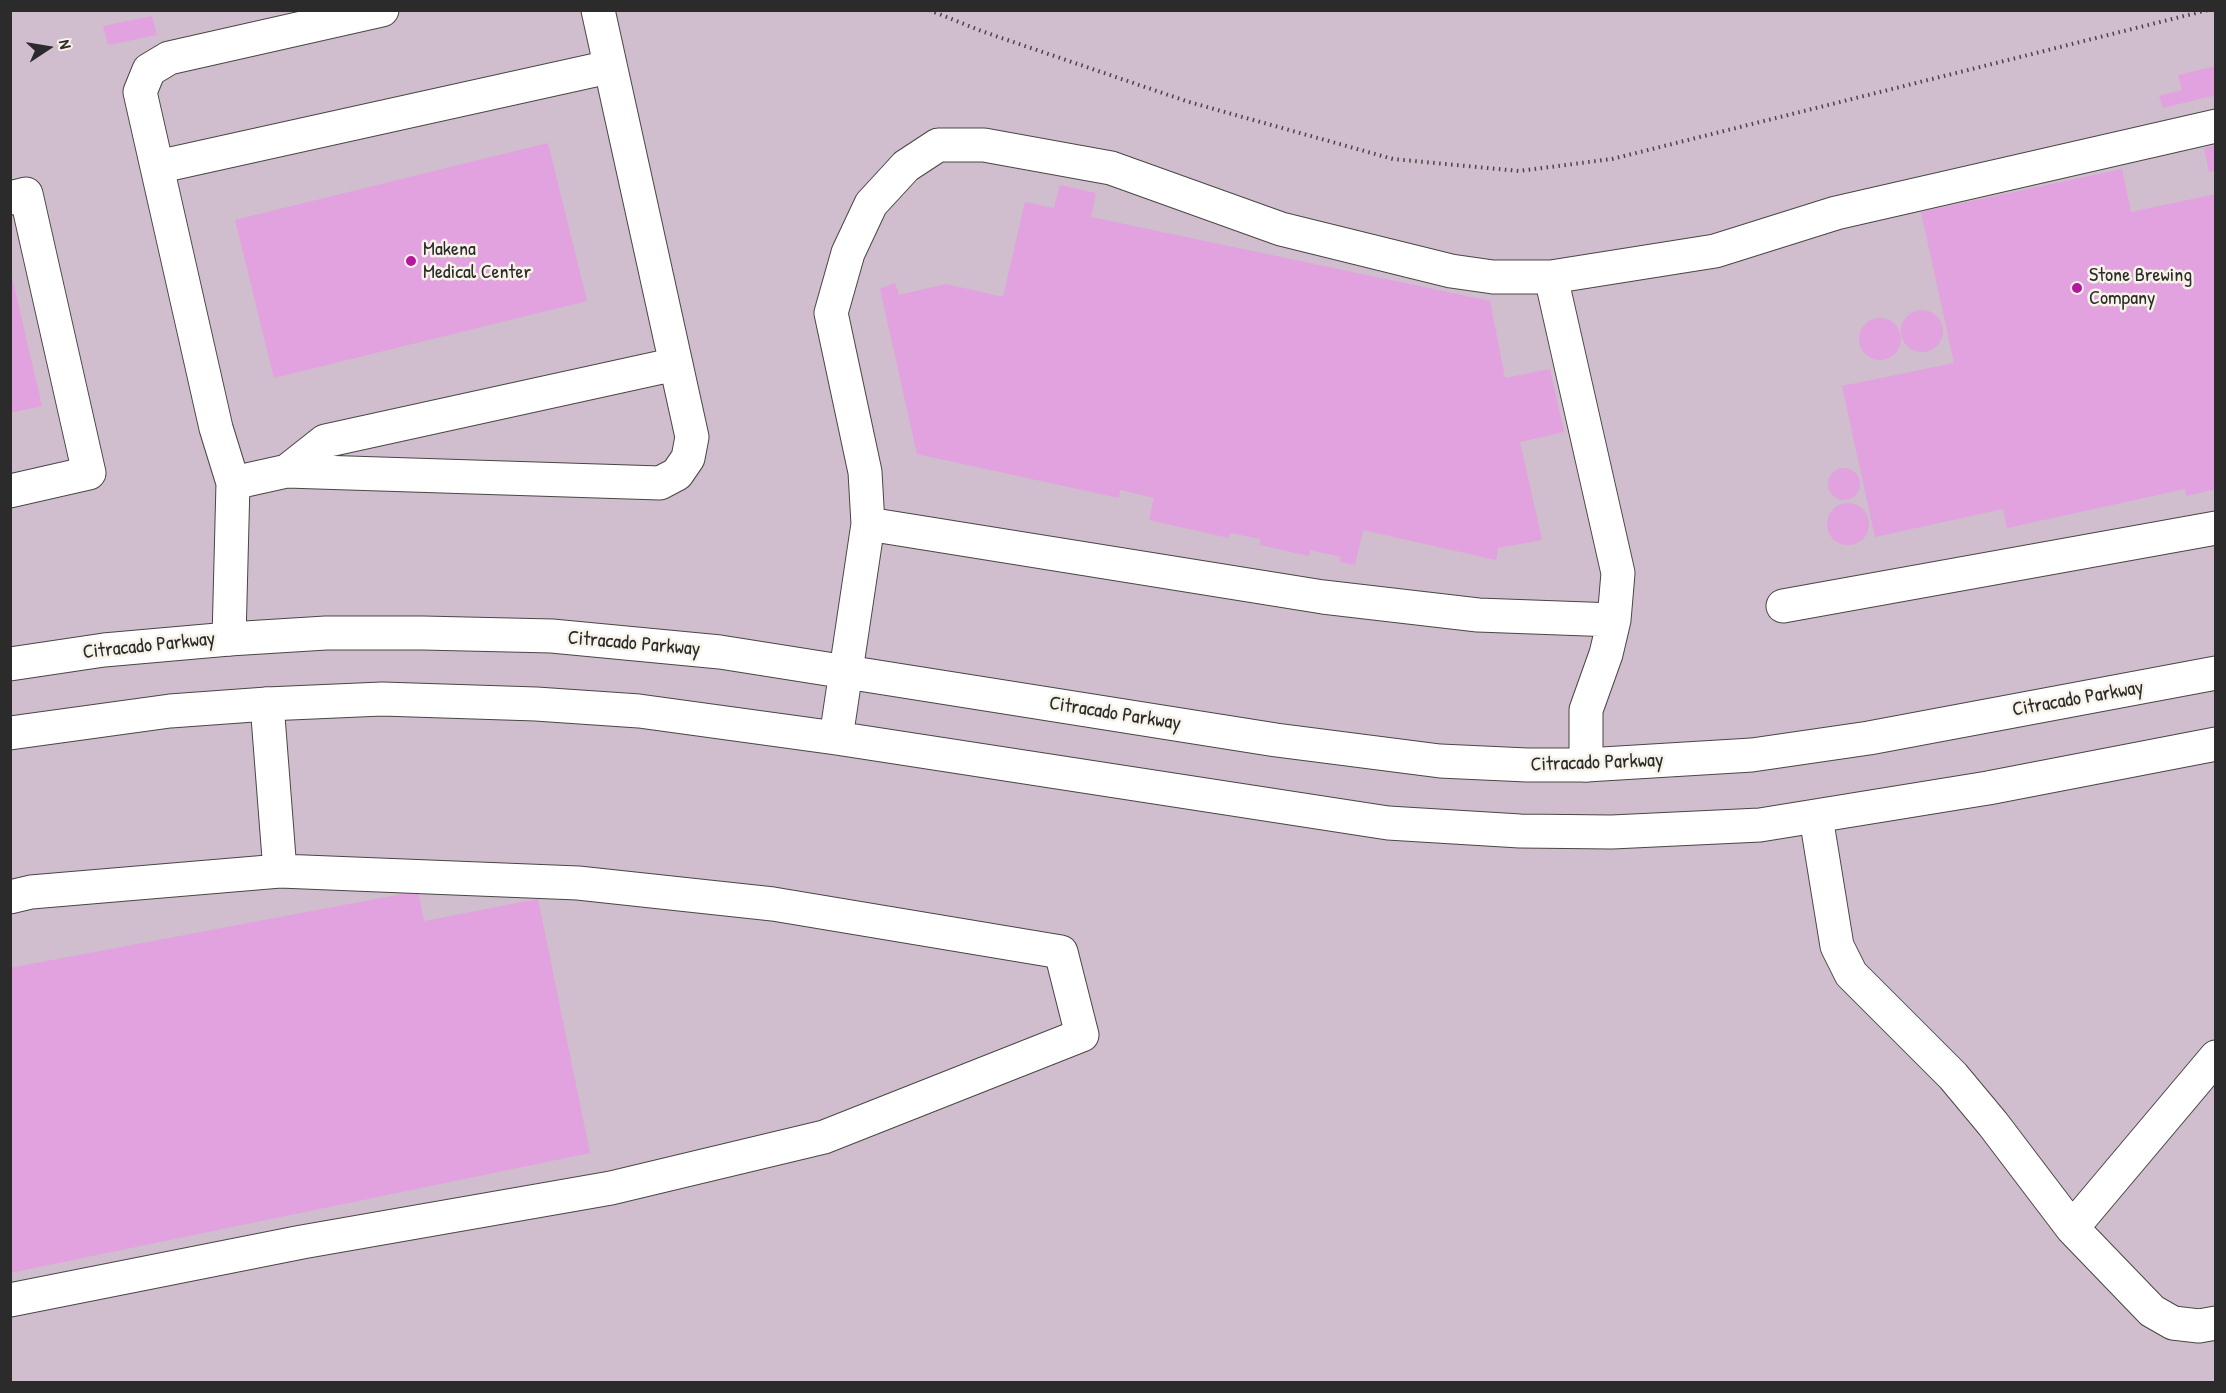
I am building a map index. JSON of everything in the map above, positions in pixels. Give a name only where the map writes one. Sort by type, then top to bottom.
[{"type":"main road","points":[[229,639],[232,483],[216,428],[140,92],[149,70],[169,58],[382,10]]},
{"type":"main road","points":[[232,483],[287,471],[660,483],[677,474],[688,458],[692,437],[598,10]]},
{"type":"main road","points":[[157,167],[609,67]]},
{"type":"main road","points":[[836,738],[868,524],[865,472],[831,313],[848,253],[871,204],[906,166],[939,145],[984,145],[1111,168],[1281,229],[1451,271],[1492,277],[1551,277],[1716,251],[1836,213],[2216,126]]},
{"type":"main road","points":[[10,198],[26,194],[89,473],[10,491]]},
{"type":"main road","points":[[1551,277],[1618,573],[1614,620],[1606,654],[1586,710],[1586,765]]},
{"type":"main road","points":[[287,471],[325,441],[675,364]]},
{"type":"main road","points":[[868,524],[1323,597],[1478,615],[1614,620]]},
{"type":"main road","points":[[1783,606],[2216,528]]},
{"type":"main road","name":"Citracado Parkway","points":[[10,664],[94,651],[326,633],[552,636],[720,652],[1276,740],[1440,761],[1527,765],[1586,765],[1752,755],[1860,739],[2216,673]]},
{"type":"main road","points":[[10,733],[170,711],[267,704],[382,699],[536,704],[639,711],[836,738],[1218,798],[1409,825],[1520,831],[1612,832],[1760,825],[1816,817],[1988,788],[2216,744]]},
{"type":"main road","points":[[267,704],[280,871]]},
{"type":"main road","points":[[1816,817],[1837,946],[1851,974],[1953,1076],[1993,1124],[2072,1228],[2152,1311],[2173,1323],[2199,1326],[2216,1323]]},
{"type":"main road","points":[[10,897],[31,892],[280,871],[578,883],[773,904],[1061,952],[1082,1035],[824,1137],[611,1188],[302,1242],[10,1300]]},
{"type":"main road","points":[[2072,1228],[2216,1057]]},
{"type":"path","points":[[929,10],[984,32],[1189,102],[1393,159],[1519,171],[1612,159],[2208,10]]},
{"type":"shaded area","points":[[10,11],[2215,11],[2215,1382],[11,1382]]},
{"type":"building","points":[[152,16],[157,35],[108,45],[103,26]]},
{"type":"building","points":[[2216,66],[2216,95],[2163,108],[2159,96],[2182,90],[2178,75]]},
{"type":"building","name":"Makena Medical Center","points":[[548,143],[587,301],[274,378],[235,220]]},
{"type":"building","points":[[2216,145],[2216,170],[2209,172],[2204,148]]},
{"type":"building","name":"Stone Brewing Company","points":[[2122,169],[2131,212],[2216,194],[2216,489],[2186,496],[2185,489],[2007,528],[2003,509],[1875,537],[1842,386],[1954,363],[1921,212]]},
{"type":"building","points":[[1060,185],[1096,193],[1091,217],[1490,301],[1505,378],[1550,369],[1564,432],[1520,442],[1542,540],[1498,548],[1496,560],[1363,530],[1355,565],[1340,562],[1341,557],[1310,550],[1309,556],[1260,545],[1261,539],[1230,533],[1229,538],[1149,520],[1154,498],[1120,490],[1119,498],[917,454],[880,289],[895,283],[899,295],[946,284],[1003,297],[1025,202],[1054,208]]},
{"type":"building","points":[[10,269],[42,406],[10,413]]},
{"type":"building","points":[[1922,310],[1937,316],[1943,331],[1937,346],[1922,352],[1907,346],[1901,331],[1907,316]]},
{"type":"building","points":[[1880,318],[1895,324],[1901,339],[1895,354],[1880,360],[1865,354],[1859,339],[1865,324]]},
{"type":"building","points":[[1844,468],[1855,473],[1860,484],[1855,495],[1844,500],[1833,495],[1828,484],[1833,473]]},
{"type":"building","points":[[1848,503],[1863,509],[1869,524],[1863,539],[1848,545],[1833,539],[1827,524],[1833,509]]},
{"type":"building","points":[[418,891],[424,921],[538,899],[590,1153],[10,1273],[10,968]]},
{"type":"place","name":"Makena Medical Center","points":[[411,261]]},
{"type":"place","name":"Stone Brewing Company","points":[[2077,288]]}]
